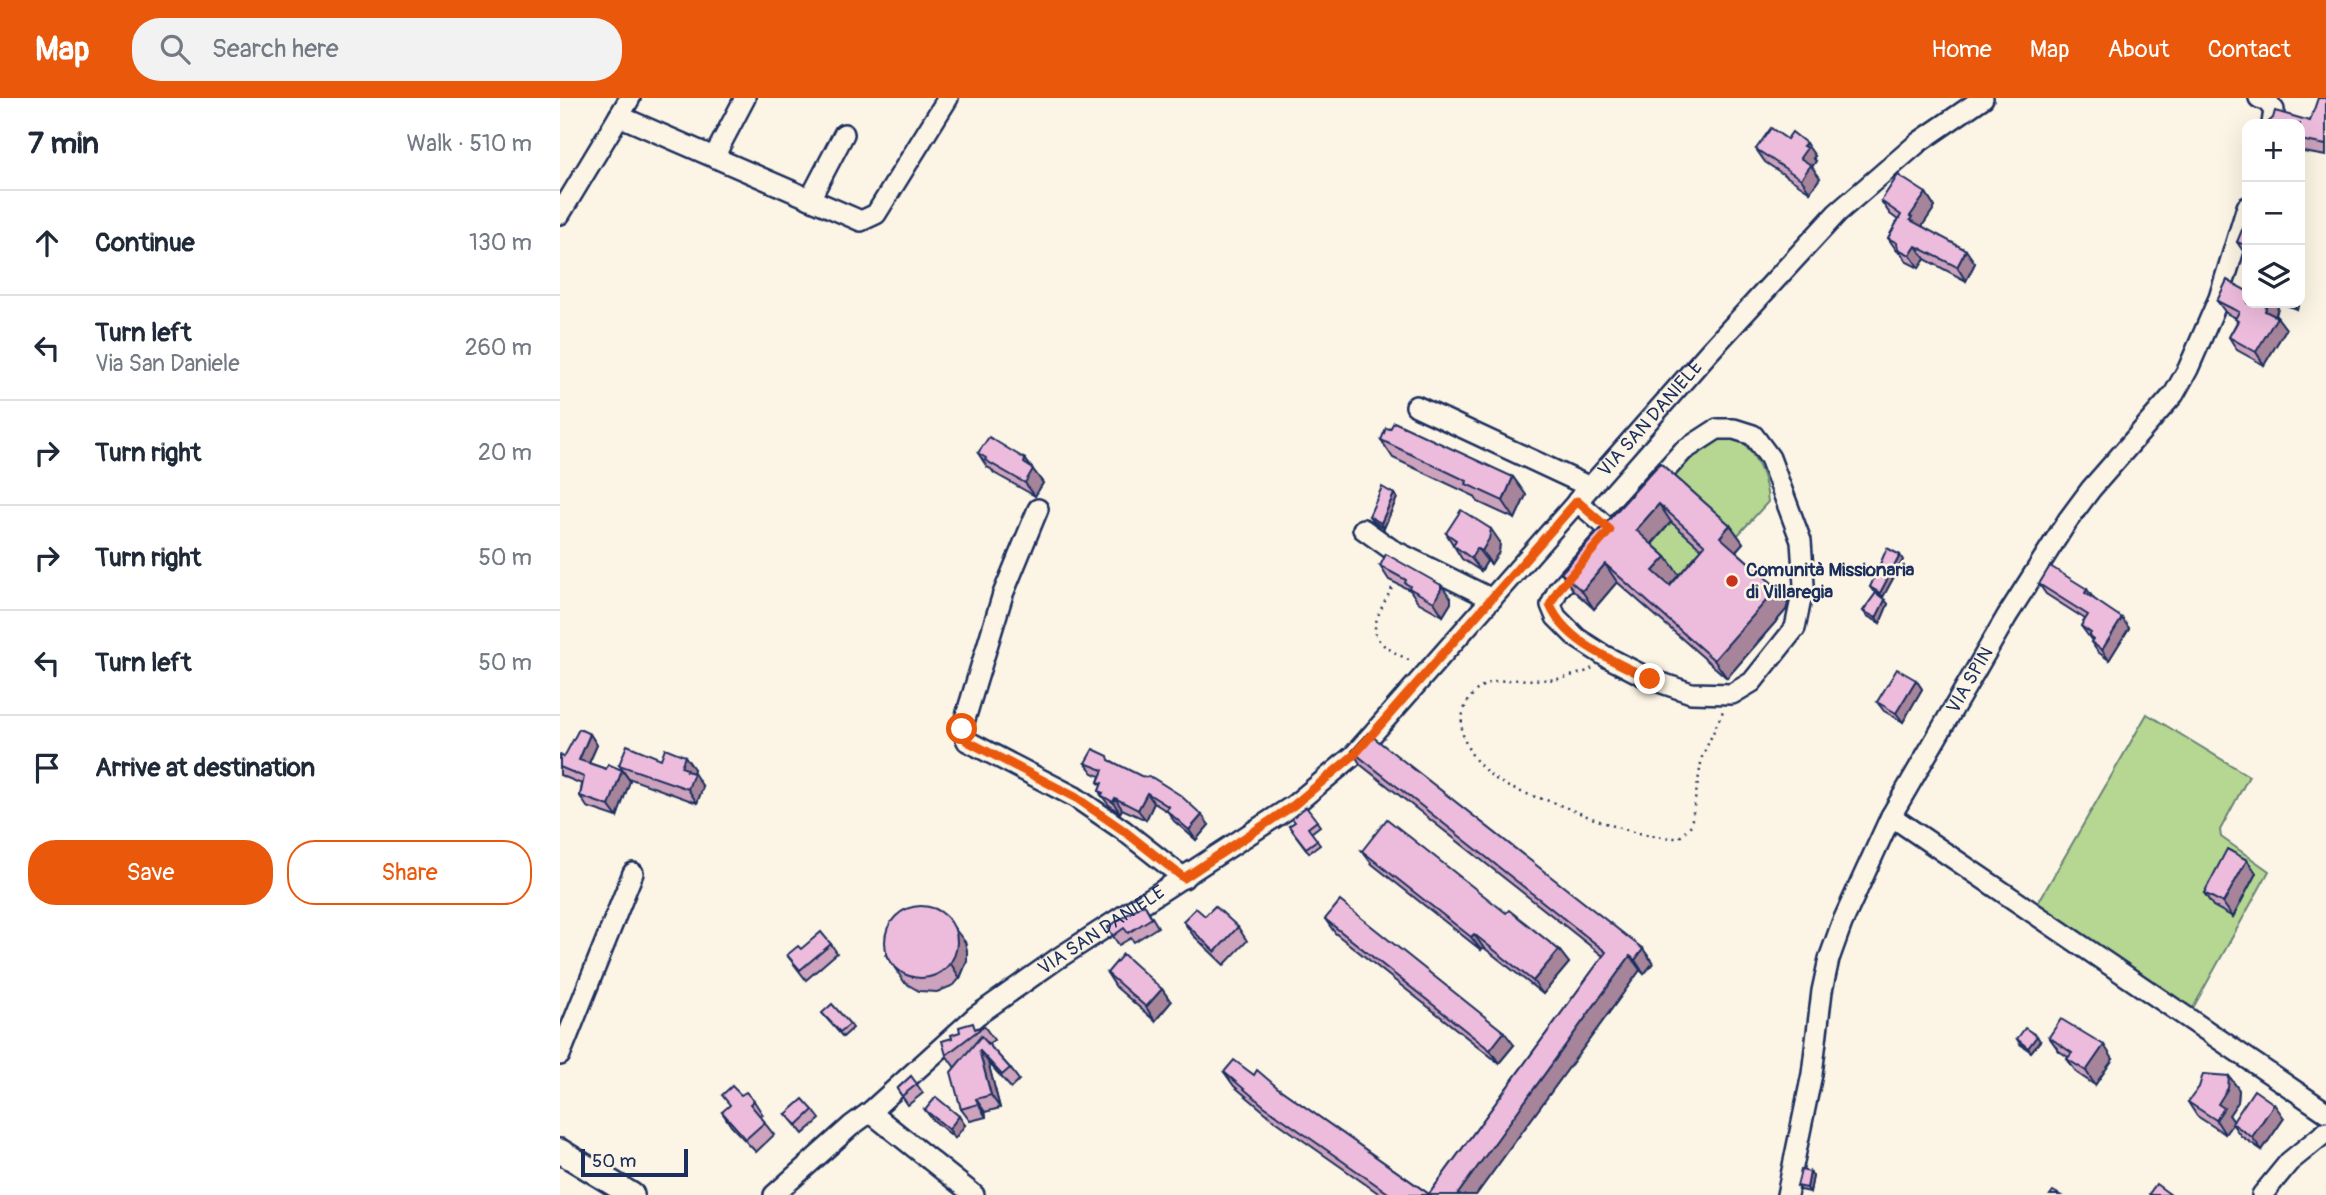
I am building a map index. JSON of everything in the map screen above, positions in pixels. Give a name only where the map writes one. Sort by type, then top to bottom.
[{"type":"main road","points":[[560,1150],[632,1195]]},
{"type":"street","points":[[560,214],[630,98]]},
{"type":"street","points":[[715,157],[745,98]]},
{"type":"street","points":[[619,116],[861,221],[876,214],[947,98]]},
{"type":"street","name":"VIA SAN DANIELE","points":[[774,1195],[976,1016],[1057,959],[1294,805],[1354,755],[1709,352],[1837,213],[1919,142],[1983,98]]},
{"type":"street","points":[[2259,98],[2266,100],[2274,110],[2273,119]]},
{"type":"street","points":[[810,199],[844,134]]},
{"type":"street","name":"VIA SPIN","points":[[1787,1195],[1812,1074],[1822,991],[1829,959],[1842,923],[1891,816],[2007,615],[2068,520],[2091,489],[2174,394],[2188,369],[2218,298],[2242,223]]},
{"type":"street","points":[[1416,406],[1584,494],[1610,530]]},
{"type":"street","points":[[1717,429],[1734,429],[1753,435],[1770,458],[1801,541],[1804,585],[1795,628],[1752,682],[1732,694],[1690,693],[1650,679],[1605,656],[1577,638],[1556,617],[1550,605],[1558,590],[1610,530],[1683,451],[1717,429]]},
{"type":"street","points":[[1038,509],[1003,594],[962,729],[967,741],[1075,797],[1123,830],[1184,878]]},
{"type":"street","points":[[1363,529],[1391,549],[1492,599]]},
{"type":"street","points":[[1891,816],[2326,1112]]},
{"type":"street","points":[[560,1055],[633,873]]},
{"type":"street","points":[[870,1112],[974,1195]]},
{"type":"street","points":[[2262,1195],[2289,1162],[2326,1132]]},
{"type":"path","points":[[1392,588],[1376,623],[1375,634],[1379,644],[1430,670]]},
{"type":"path","points":[[1605,656],[1589,671],[1558,679],[1490,683],[1476,691],[1464,712],[1460,733],[1469,750],[1486,770],[1507,785],[1604,825],[1662,838],[1679,838],[1691,825],[1702,757],[1732,694]]},
{"type":"green space","points":[[1724,436],[1740,438],[1746,445],[1760,467],[1767,492],[1768,502],[1736,537],[1671,480],[1698,451]]},
{"type":"green space","points":[[1671,522],[1718,563],[1682,603],[1644,554]]},
{"type":"green space","points":[[2147,714],[2249,776],[2220,830],[2221,837],[2269,871],[2188,1017],[2133,968],[2034,910]]},
{"type":"building","points":[[2318,98],[2326,98],[2326,145],[2305,141],[2305,120],[2310,121]]},
{"type":"building","points":[[2275,111],[2303,119],[2272,119]]},
{"type":"building","points":[[1771,128],[1787,139],[1792,132],[1806,143],[1803,146],[1807,148],[1800,158],[1811,165],[1801,179],[1756,149]]},
{"type":"building","points":[[1898,175],[1926,193],[1910,220],[1966,250],[1957,267],[1916,246],[1910,255],[1898,249],[1897,243],[1888,238],[1901,215],[1881,201]]},
{"type":"building","points":[[2242,230],[2242,244],[2237,242]]},
{"type":"building","points":[[2227,280],[2242,288],[2242,308],[2266,308],[2265,311],[2277,317],[2256,352],[2229,337],[2238,321],[2235,319],[2239,312],[2217,301]]},
{"type":"building","points":[[1394,422],[1513,477],[1503,501],[1381,440],[1386,428],[1390,429]]},
{"type":"building","points":[[989,437],[1025,459],[1024,463],[1033,469],[1025,483],[985,460],[986,458],[978,453]]},
{"type":"building","name":"Comunità Missionaria di Villaregia","points":[[1660,463],[1730,525],[1720,537],[1775,586],[1774,592],[1714,660],[1605,564],[1582,591],[1561,573]],"holes":[[[1659,504],[1705,545],[1670,586],[1653,571],[1666,557],[1636,530]]]},
{"type":"building","points":[[1382,487],[1394,494],[1381,523],[1369,516]]},
{"type":"building","points":[[1461,510],[1491,529],[1482,551],[1477,548],[1471,558],[1453,545],[1456,540],[1446,533]]},
{"type":"building","points":[[1887,548],[1900,555],[1880,593],[1870,587]]},
{"type":"building","points":[[1386,554],[1441,585],[1434,602],[1409,588],[1406,580],[1380,566]]},
{"type":"building","points":[[2050,566],[2087,589],[2085,593],[2122,618],[2102,650],[2091,642],[2091,633],[2081,626],[2088,615],[2039,584]]},
{"type":"building","points":[[1876,593],[1885,600],[1876,618],[1863,611]]},
{"type":"building","points":[[1897,669],[1916,680],[1896,713],[1877,702]]},
{"type":"building","points":[[579,729],[590,734],[579,760],[606,769],[608,764],[622,770],[609,806],[580,796],[584,777],[560,767],[560,755],[564,757]]},
{"type":"building","points":[[1368,733],[1643,949],[1635,960],[1630,956],[1457,1195],[1391,1195],[1264,1106],[1224,1072],[1234,1060],[1254,1075],[1257,1070],[1278,1088],[1429,1194],[1606,952],[1352,751]]},
{"type":"building","points":[[627,745],[661,759],[665,748],[685,756],[681,767],[694,773],[688,789],[619,765]]},
{"type":"building","points":[[1093,749],[1141,776],[1153,778],[1180,795],[1202,815],[1189,830],[1166,810],[1169,807],[1147,793],[1138,810],[1115,798],[1113,802],[1101,795],[1103,793],[1099,791],[1102,783],[1098,782],[1103,770],[1085,763]]},
{"type":"building","points":[[1306,807],[1317,821],[1308,828],[1317,840],[1306,848],[1289,826],[1295,822],[1292,818]]},
{"type":"building","points":[[1387,819],[1506,913],[1509,910],[1559,950],[1533,981],[1474,934],[1471,937],[1362,851]]},
{"type":"building","points":[[2227,849],[2247,860],[2223,903],[2204,893]]},
{"type":"building","points":[[1340,901],[1504,1032],[1490,1050],[1325,919]]},
{"type":"building","points":[[1144,904],[1152,918],[1128,933],[1124,928],[1113,936],[1108,927]]},
{"type":"building","points":[[928,906],[947,916],[955,928],[955,956],[947,968],[935,976],[914,978],[895,968],[887,956],[885,935],[895,916],[907,908]]},
{"type":"building","points":[[1215,906],[1238,927],[1215,952],[1183,921],[1196,908],[1205,916]]},
{"type":"building","points":[[821,932],[831,944],[800,970],[787,955],[798,946],[801,949]]},
{"type":"building","points":[[1123,954],[1162,989],[1146,1007],[1107,973]]},
{"type":"building","points":[[832,1004],[850,1024],[840,1032],[822,1013]]},
{"type":"building","points":[[2061,1019],[2104,1045],[2086,1071],[2067,1059],[2072,1053],[2049,1037]]},
{"type":"building","points":[[973,1023],[975,1029],[984,1026],[946,1055],[942,1041],[960,1032],[959,1027]]},
{"type":"building","points":[[2025,1028],[2037,1036],[2028,1048],[2017,1039]]},
{"type":"building","points":[[981,1036],[1010,1068],[1002,1075],[979,1050],[991,1095],[976,1099],[978,1104],[961,1109],[951,1072]]},
{"type":"building","points":[[2203,1074],[2229,1076],[2228,1088],[2218,1104],[2224,1108],[2216,1120],[2188,1102],[2199,1087]]},
{"type":"building","points":[[911,1076],[917,1084],[902,1096],[897,1089]]},
{"type":"building","points":[[732,1086],[741,1095],[746,1092],[754,1101],[750,1104],[765,1122],[746,1139],[722,1112],[730,1105],[722,1095]]},
{"type":"building","points":[[2254,1090],[2274,1104],[2252,1137],[2232,1123]]},
{"type":"building","points":[[936,1097],[959,1116],[949,1129],[925,1110]]},
{"type":"building","points":[[803,1099],[813,1110],[797,1125],[786,1114]]},
{"type":"building","points":[[1801,1170],[1810,1172],[1807,1188],[1797,1186]]},
{"type":"building","points":[[2156,1184],[2171,1195],[2150,1195]]},
{"type":"place","name":"Comunità Missionaria di Villaregia","points":[[1732,581]]},
{"type":"route","points":[[962,729],[967,741],[1075,797],[1123,830],[1184,878],[1294,805],[1354,755],[1577,501],[1610,530],[1558,590],[1550,605],[1556,617],[1577,638],[1650,679]]}]
